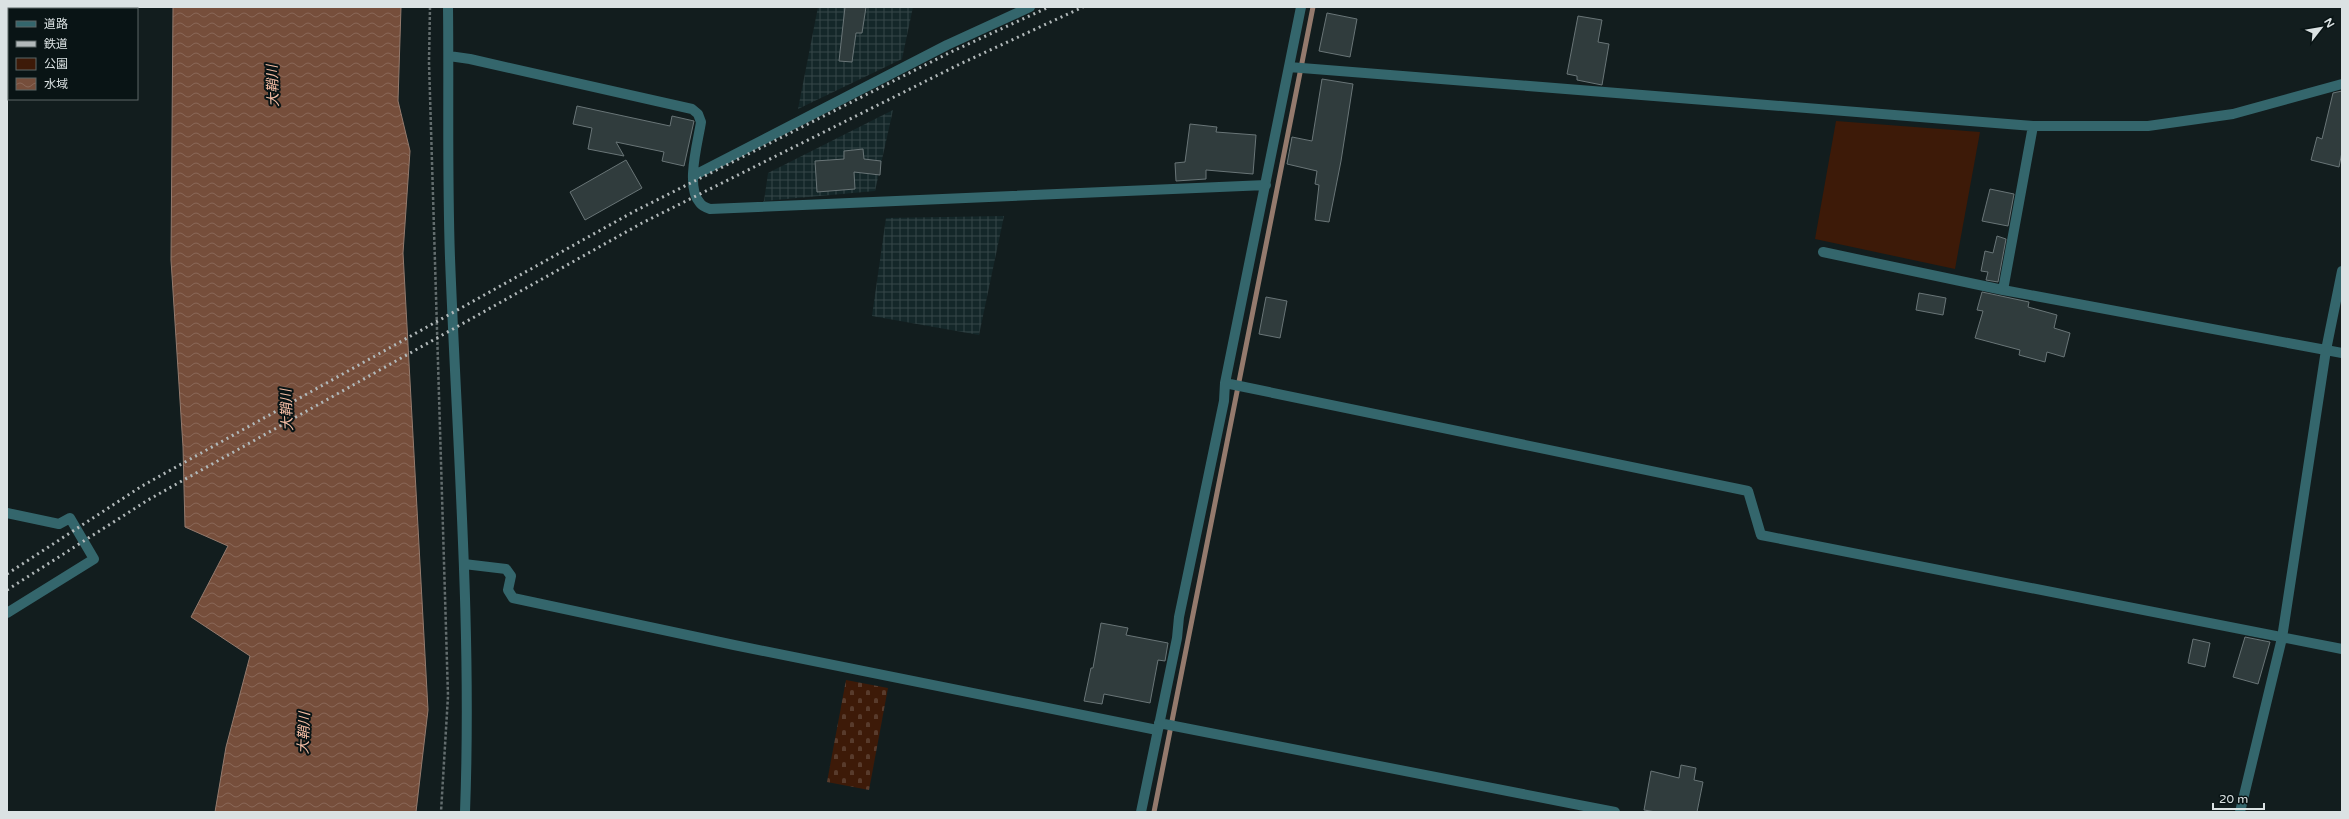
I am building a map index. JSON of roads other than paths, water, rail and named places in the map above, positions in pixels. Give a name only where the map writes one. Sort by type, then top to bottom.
[{"type":"street","points":[[448,7],[450,255],[464,564],[468,741],[465,812]]},
{"type":"street","points":[[693,176],[947,45],[1030,7]]},
{"type":"street","points":[[1141,812],[1177,638],[1179,617],[1228,384],[1266,185],[1291,67],[1301,7]]},
{"type":"street","points":[[449,56],[470,59],[692,109],[698,114],[701,122],[693,176],[693,192],[700,204],[710,209],[1266,185]]},
{"type":"street","points":[[1291,67],[2033,126],[2148,126],[2233,114],[2342,84]]},
{"type":"street","points":[[2002,290],[2033,126]]},
{"type":"street","points":[[1822,252],[2002,290],[2342,353]]},
{"type":"street","points":[[2240,812],[2282,638],[2326,350],[2342,271]]},
{"type":"street","points":[[1228,384],[1748,491],[1761,535],[2342,649]]},
{"type":"street","points":[[7,513],[59,524],[70,518],[94,558],[7,613]]},
{"type":"street","points":[[464,564],[506,569],[511,576],[508,590],[513,598],[734,645],[1615,812]]},
{"type":"water","name":"大鞘川","points":[[173,7],[401,7],[398,101],[410,151],[403,253],[428,710],[416,812],[215,812],[226,747],[250,656],[191,617],[228,546],[185,527],[183,447],[171,260]]},
{"type":"waterway","points":[[1154,812],[1313,7]]},
{"type":"railway","points":[[7,574],[142,486],[633,212],[951,52],[1049,7]]},
{"type":"railway","points":[[7,590],[148,500],[642,223],[960,64],[1083,7]]}]
